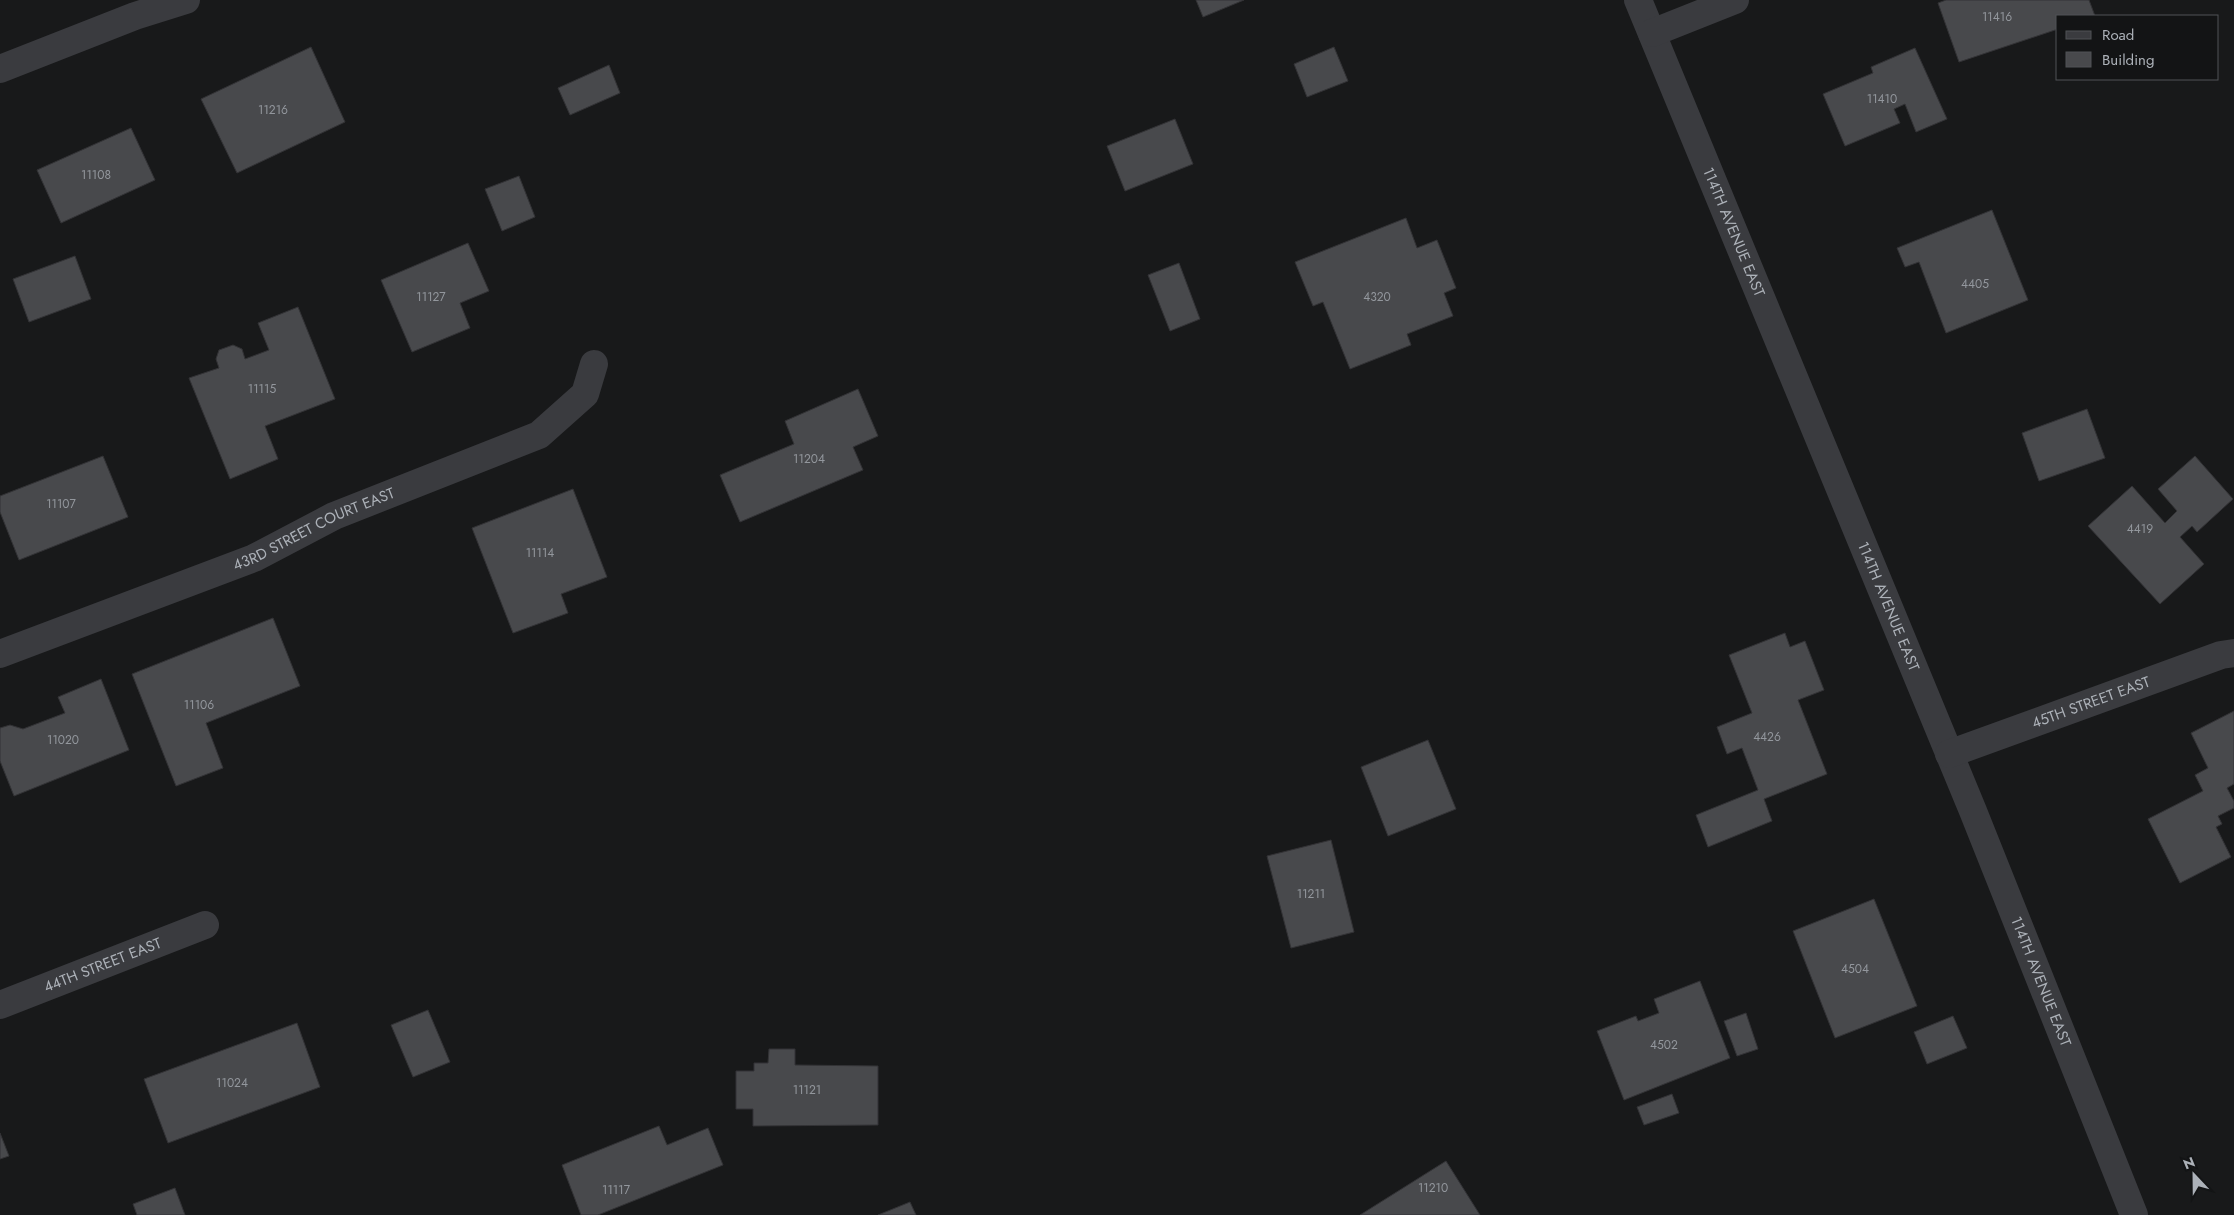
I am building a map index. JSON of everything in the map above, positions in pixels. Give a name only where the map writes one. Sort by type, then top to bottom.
[{"type":"street","points":[[0,69],[135,16],[186,0]]},
{"type":"street","name":"114TH AVENUE EAST","points":[[1638,0],[1949,754],[2134,1215]]},
{"type":"street","points":[[1652,33],[1736,0]]},
{"type":"street","name":"43RD STREET COURT EAST","points":[[0,654],[254,558],[334,516],[539,435],[585,394],[594,364]]},
{"type":"street","name":"45TH STREET EAST","points":[[1949,754],[2212,658],[2234,653]]},
{"type":"street","name":"44TH STREET EAST","points":[[0,1005],[205,925]]},
{"type":"building","points":[[1196,0],[1244,0],[1203,17]]},
{"type":"building","points":[[1946,0],[2089,0],[2095,15],[2056,15],[2056,30],[1959,62],[1938,3]]},
{"type":"building","points":[[311,47],[345,122],[237,173],[201,99]]},
{"type":"building","points":[[1334,47],[1348,81],[1307,97],[1294,64]]},
{"type":"building","points":[[1915,48],[1947,119],[1916,132],[1905,104],[1894,109],[1900,123],[1845,146],[1823,94],[1873,73],[1871,67]]},
{"type":"building","points":[[609,65],[620,93],[570,115],[558,88]]},
{"type":"building","points":[[1175,119],[1193,164],[1125,191],[1107,146]]},
{"type":"building","points":[[131,128],[155,180],[61,223],[37,170]]},
{"type":"building","points":[[519,176],[535,217],[502,231],[485,189]]},
{"type":"building","points":[[1992,210],[2028,300],[1946,333],[1919,262],[1905,267],[1897,248]]},
{"type":"building","points":[[1406,218],[1417,248],[1437,240],[1456,288],[1444,293],[1453,316],[1407,334],[1411,345],[1350,369],[1323,302],[1313,306],[1295,262]]},
{"type":"building","points":[[468,243],[489,291],[460,303],[470,328],[412,352],[381,280]]},
{"type":"building","points":[[75,256],[91,299],[29,322],[13,279]]},
{"type":"building","points":[[1179,263],[1200,319],[1170,331],[1148,275]]},
{"type":"building","points":[[298,307],[335,399],[265,426],[278,459],[230,479],[189,378],[219,368],[216,359],[219,350],[233,345],[242,349],[245,359],[269,350],[258,323]]},
{"type":"building","points":[[858,389],[878,436],[853,447],[863,470],[740,522],[720,475],[794,444],[785,421]]},
{"type":"building","points":[[2087,409],[2105,458],[2039,481],[2022,433]]},
{"type":"building","points":[[103,456],[128,517],[19,560],[0,512],[0,496]]},
{"type":"building","points":[[2195,456],[2233,499],[2197,532],[2192,526],[2180,537],[2204,564],[2160,604],[2088,526],[2132,486],[2165,523],[2177,511],[2158,489]]},
{"type":"building","points":[[573,489],[607,577],[561,594],[568,613],[513,633],[472,528]]},
{"type":"building","points":[[273,618],[300,686],[206,723],[223,768],[176,786],[132,674]]},
{"type":"building","points":[[1785,633],[1790,647],[1805,641],[1824,690],[1798,700],[1827,774],[1764,799],[1772,821],[1708,847],[1696,815],[1758,790],[1742,748],[1727,754],[1717,727],[1752,713],[1729,655]]},
{"type":"building","points":[[101,679],[129,750],[14,796],[0,761],[0,728],[10,725],[23,729],[65,713],[58,697]]},
{"type":"building","points":[[2234,711],[2234,784],[2227,788],[2234,801],[2234,808],[2218,816],[2222,824],[2216,827],[2231,857],[2180,883],[2148,819],[2203,791],[2195,775],[2208,768],[2191,733]]},
{"type":"building","points":[[1428,740],[1456,809],[1388,836],[1361,767]]},
{"type":"building","points":[[1331,840],[1354,932],[1291,948],[1267,856]]},
{"type":"building","points":[[1874,899],[1917,1006],[1835,1038],[1793,931]]},
{"type":"building","points":[[1700,981],[1730,1058],[1624,1100],[1597,1031],[1636,1016],[1638,1021],[1659,1013],[1654,999]]},
{"type":"building","points":[[428,1010],[450,1062],[413,1077],[391,1025]]},
{"type":"building","points":[[1746,1013],[1758,1049],[1737,1056],[1724,1021]]},
{"type":"building","points":[[1953,1016],[1967,1048],[1927,1064],[1914,1032]]},
{"type":"building","points":[[297,1023],[320,1087],[168,1143],[144,1079]]},
{"type":"building","points":[[769,1049],[795,1049],[795,1065],[878,1066],[878,1125],[753,1126],[753,1109],[736,1109],[736,1071],[754,1071],[754,1063],[768,1063]]},
{"type":"building","points":[[1672,1094],[1679,1113],[1644,1125],[1637,1107]]},
{"type":"building","points":[[659,1126],[667,1145],[708,1128],[723,1165],[598,1215],[581,1215],[562,1165]]},
{"type":"building","points":[[0,1133],[9,1156],[0,1159]]},
{"type":"building","points":[[1446,1161],[1480,1215],[1360,1215]]},
{"type":"building","points":[[175,1188],[185,1215],[137,1215],[133,1204]]},
{"type":"building","points":[[910,1202],[916,1215],[878,1215]]}]
